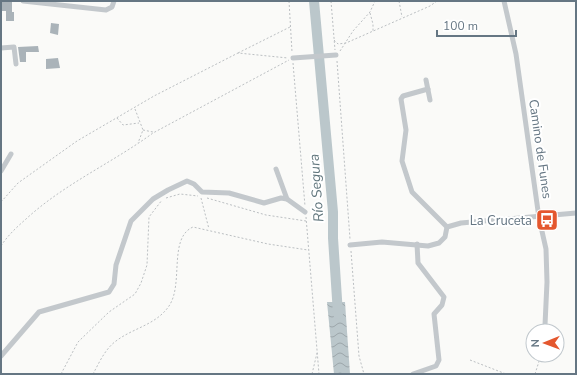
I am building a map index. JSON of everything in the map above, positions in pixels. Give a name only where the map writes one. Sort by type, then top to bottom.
[{"type":"street","points":[[23,1],[106,10],[112,7],[114,1]]},
{"type":"street","name":"Camino de Funes","points":[[504,1],[516,54],[539,218],[546,249],[547,282],[545,323]]},
{"type":"street","points":[[1,48],[14,47],[16,64]]},
{"type":"street","points":[[293,58],[336,56]]},
{"type":"street","points":[[426,80],[430,100]]},
{"type":"street","points":[[428,88],[403,96],[402,99],[406,130],[402,161],[412,192],[447,227]]},
{"type":"street","points":[[1,171],[12,154]]},
{"type":"street","points":[[276,169],[287,199]]},
{"type":"street","points":[[1,356],[39,312],[109,292],[114,284],[116,265],[131,221],[145,205],[164,192],[187,181],[194,184],[202,192],[229,193],[264,203],[281,198],[287,199],[305,212]]},
{"type":"street","points":[[447,227],[461,223],[539,218],[576,213]]},
{"type":"street","points":[[350,245],[377,242],[428,246],[439,243],[445,237],[447,227]]},
{"type":"street","points":[[413,374],[436,366],[438,360],[434,314],[442,305],[444,298],[418,263],[417,244]]},
{"type":"path","points":[[289,1],[319,374]]},
{"type":"path","points":[[331,1],[359,356],[364,374]]},
{"type":"path","points":[[336,56],[346,43],[352,31],[370,12],[375,1]]},
{"type":"path","points":[[399,1],[402,18]]},
{"type":"path","points":[[334,40],[338,44],[346,43],[437,1]]},
{"type":"path","points":[[370,12],[373,31]]},
{"type":"path","points":[[1,202],[18,183],[77,141],[134,108],[290,27]]},
{"type":"path","points":[[238,53],[293,58]]},
{"type":"path","points":[[1,246],[6,237],[45,202],[138,144],[153,132],[293,58]]},
{"type":"path","points":[[134,108],[143,130],[138,144]]},
{"type":"path","points":[[117,118],[124,125],[140,123]]},
{"type":"path","points":[[143,130],[153,132]]},
{"type":"path","points":[[61,374],[78,342],[109,312],[135,294],[141,283],[147,265],[148,223],[152,211],[158,203],[173,194],[201,196],[266,215],[306,221]]},
{"type":"path","points":[[201,196],[209,230]]},
{"type":"path","points":[[93,374],[105,354],[116,341],[157,318],[170,305],[176,285],[180,238],[186,230],[193,227],[268,244],[309,250]]},
{"type":"path","points":[[312,374],[317,352]]},
{"type":"path","points":[[470,360],[506,374]]},
{"type":"path","points":[[535,374],[538,363]]},
{"type":"water","points":[[327,302],[345,302],[350,374],[334,374]]},
{"type":"building","points":[[2,1],[12,2],[14,21],[6,21],[6,11],[2,11]]},
{"type":"building","points":[[51,23],[59,24],[58,35],[50,33]]},
{"type":"building","points":[[38,46],[39,52],[26,52],[26,62],[20,62],[18,47]]},
{"type":"building","points":[[58,58],[60,68],[46,69],[46,59]]},
{"type":"waterway","name":"Río Segura","points":[[314,1],[333,212],[333,238],[338,314]]},
{"type":"place","name":"La Cruceta","points":[[547,220]]}]
